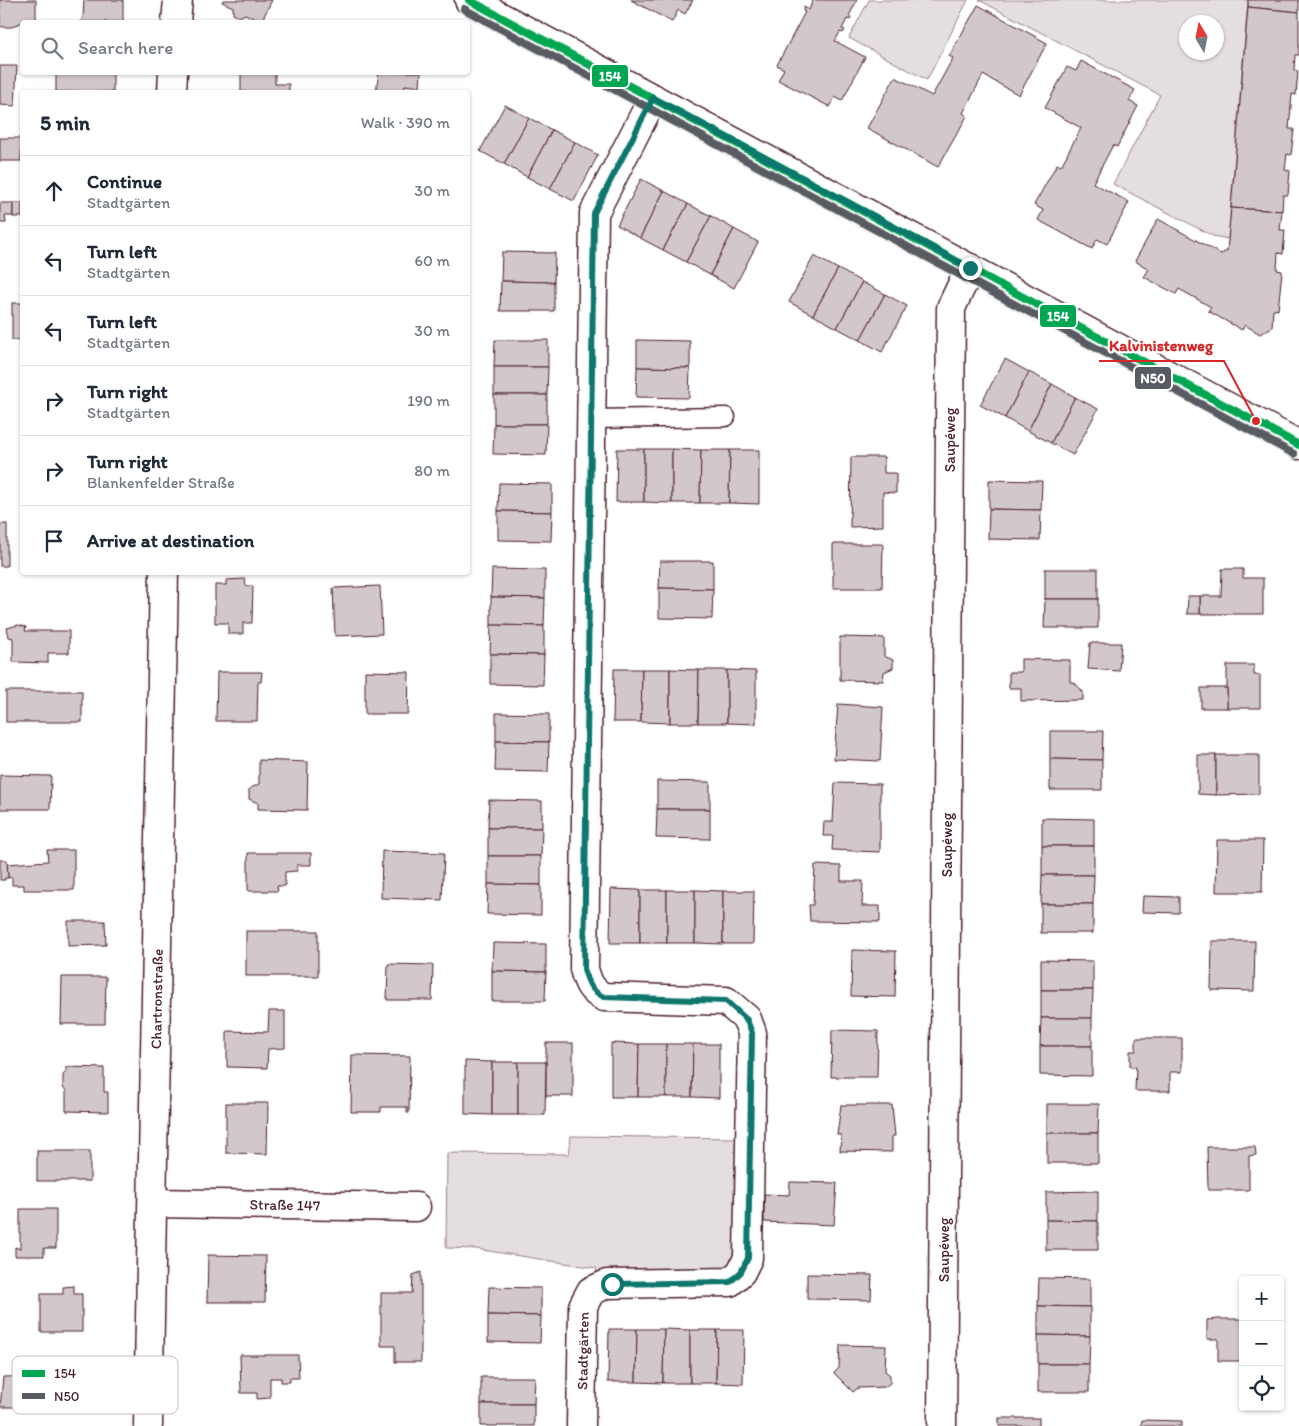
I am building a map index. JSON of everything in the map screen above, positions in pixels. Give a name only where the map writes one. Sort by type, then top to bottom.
[{"type":"street","points":[[176,20],[178,0]]},
{"type":"street","points":[[469,0],[1299,445]]},
{"type":"street","points":[[172,90],[173,75]]},
{"type":"street","name":"Stadtgärten","points":[[581,1426],[583,1306],[591,1291],[607,1284],[730,1282],[741,1272],[748,1258],[752,1033],[747,1020],[726,1001],[604,997],[594,993],[584,969],[594,213],[653,98]]},
{"type":"street","name":"Saupéweg","points":[[942,1426],[951,308],[970,268]]},
{"type":"street","name":"Chartronstraße","points":[[150,1356],[164,575]]},
{"type":"street","name":"Straße 147","points":[[153,1203],[416,1207]]},
{"type":"lane","points":[[591,419],[726,417]]},
{"type":"shaded area","points":[[869,0],[968,0],[927,80],[849,38]]},
{"type":"shaded area","points":[[979,0],[1248,0],[1228,239],[1213,236],[1113,184],[1160,95]]},
{"type":"shaded area","points":[[571,1136],[736,1138],[735,1255],[730,1265],[722,1271],[598,1279],[596,1268],[476,1249],[446,1248],[447,1153],[569,1154]]},
{"type":"building","points":[[0,0],[36,0],[36,20],[20,20],[20,23],[12,27],[2,27],[0,25]]},
{"type":"building","points":[[84,0],[123,0],[123,20],[81,20]]},
{"type":"building","points":[[223,0],[272,0],[262,20],[257,20],[245,14],[239,17],[233,14],[233,7],[222,2]]},
{"type":"building","points":[[631,0],[693,0],[685,14],[678,10],[672,22]]},
{"type":"building","points":[[813,0],[857,0],[849,16],[851,17],[850,20],[847,19],[842,29],[845,30],[843,33],[840,32],[835,41],[865,57],[842,101],[835,97],[830,107],[778,80],[784,69],[777,65],[805,12],[803,11],[804,7],[809,10]]},
{"type":"building","points":[[1248,0],[1299,0],[1299,12],[1248,7]]},
{"type":"building","points":[[978,5],[1047,43],[1019,95],[983,75],[963,113],[967,116],[938,167],[867,128],[895,77],[932,96],[953,58],[949,56]]},
{"type":"building","points":[[1248,7],[1299,12],[1299,55],[1295,55],[1294,70],[1298,71],[1296,95],[1292,94],[1289,129],[1294,129],[1291,155],[1287,154],[1285,170],[1290,171],[1288,195],[1283,195],[1282,211],[1231,208]]},
{"type":"building","points":[[1081,61],[1135,90],[1129,101],[1138,106],[1117,147],[1113,145],[1093,183],[1129,202],[1107,244],[1097,239],[1092,249],[1038,220],[1043,210],[1034,205],[1057,164],[1061,166],[1081,128],[1045,108],[1067,67],[1076,71]]},
{"type":"building","points":[[0,66],[17,66],[15,106],[0,105]]},
{"type":"building","points":[[56,75],[113,75],[113,90],[56,90]]},
{"type":"building","points":[[241,75],[275,75],[275,84],[289,84],[289,90],[241,90]]},
{"type":"building","points":[[379,75],[421,75],[420,87],[405,85],[404,90],[376,90]]},
{"type":"building","points":[[505,105],[529,118],[504,164],[480,151]]},
{"type":"building","points":[[529,118],[552,130],[527,177],[504,164]]},
{"type":"building","points":[[552,130],[575,142],[550,189],[527,177]]},
{"type":"building","points":[[0,138],[20,138],[20,161],[0,161]]},
{"type":"building","points":[[575,142],[598,155],[574,201],[550,189]]},
{"type":"building","points":[[641,179],[664,191],[640,238],[617,225]]},
{"type":"building","points":[[664,191],[688,204],[663,250],[640,238]]},
{"type":"building","points":[[0,203],[13,203],[13,216],[5,216],[6,223],[0,223]]},
{"type":"building","points":[[13,203],[20,203],[20,217],[13,217]]},
{"type":"building","points":[[688,204],[711,216],[686,262],[663,250]]},
{"type":"building","points":[[1231,208],[1282,211],[1280,230],[1285,230],[1283,254],[1278,253],[1277,270],[1282,271],[1278,310],[1273,309],[1272,327],[1260,334],[1245,325],[1242,330],[1208,311],[1211,307],[1179,289],[1176,294],[1144,277],[1149,269],[1135,261],[1158,219],[1221,254],[1227,251]]},
{"type":"building","points":[[711,216],[734,229],[710,275],[686,262]]},
{"type":"building","points":[[734,229],[758,242],[734,288],[710,275]]},
{"type":"building","points":[[502,252],[555,253],[554,282],[501,281]]},
{"type":"building","points":[[814,256],[838,269],[813,315],[789,302]]},
{"type":"building","points":[[838,269],[862,282],[837,328],[813,315]]},
{"type":"building","points":[[501,281],[554,282],[554,311],[500,311]]},
{"type":"building","points":[[862,282],[885,294],[860,340],[837,328]]},
{"type":"building","points":[[885,294],[907,306],[882,352],[860,340]]},
{"type":"building","points":[[12,303],[20,303],[20,340],[12,340]]},
{"type":"building","points":[[495,340],[548,340],[548,367],[494,367]]},
{"type":"building","points":[[637,340],[690,341],[690,368],[637,367]]},
{"type":"building","points":[[1005,359],[1029,372],[1005,418],[980,405]]},
{"type":"building","points":[[494,367],[548,367],[547,395],[494,395]]},
{"type":"building","points":[[637,367],[690,368],[689,398],[636,397]]},
{"type":"building","points":[[1029,372],[1052,384],[1028,431],[1005,418]]},
{"type":"building","points":[[1052,384],[1075,397],[1051,443],[1028,431]]},
{"type":"building","points":[[494,395],[547,395],[547,424],[494,424]]},
{"type":"building","points":[[1075,397],[1098,409],[1073,455],[1051,443]]},
{"type":"building","points":[[494,424],[547,424],[546,455],[493,454]]},
{"type":"building","points":[[617,449],[644,449],[644,502],[616,502]]},
{"type":"building","points":[[644,449],[672,449],[672,503],[644,502]]},
{"type":"building","points":[[672,449],[701,450],[700,503],[672,503]]},
{"type":"building","points":[[701,450],[730,450],[729,503],[700,503]]},
{"type":"building","points":[[730,450],[759,450],[759,504],[729,503]]},
{"type":"building","points":[[851,457],[884,457],[884,473],[896,473],[896,493],[883,492],[883,526],[850,527]]},
{"type":"building","points":[[989,480],[1042,481],[1041,510],[989,509]]},
{"type":"building","points":[[499,483],[552,484],[552,512],[498,511]]},
{"type":"building","points":[[989,509],[1041,510],[1040,540],[988,539]]},
{"type":"building","points":[[498,511],[552,512],[551,541],[498,540]]},
{"type":"building","points":[[0,524],[7,524],[7,566],[0,566]]},
{"type":"building","points":[[833,544],[883,544],[882,588],[833,588]]},
{"type":"building","points":[[660,561],[713,561],[713,589],[659,588]]},
{"type":"building","points":[[492,569],[545,570],[545,598],[491,597]]},
{"type":"building","points":[[1045,569],[1098,569],[1098,599],[1045,599]]},
{"type":"building","points":[[1222,569],[1243,569],[1243,578],[1263,578],[1263,614],[1200,614],[1200,596],[1221,596]]},
{"type":"building","points":[[245,579],[246,586],[253,586],[252,623],[243,623],[243,634],[228,634],[228,623],[215,623],[215,585],[226,585],[226,580]]},
{"type":"building","points":[[380,586],[382,634],[335,636],[333,588]]},
{"type":"building","points":[[659,588],[713,589],[712,619],[659,618]]},
{"type":"building","points":[[1188,596],[1200,596],[1200,614],[1187,614]]},
{"type":"building","points":[[491,597],[545,598],[544,626],[491,625]]},
{"type":"building","points":[[1045,599],[1098,599],[1098,628],[1044,628]]},
{"type":"building","points":[[18,625],[26,627],[25,631],[69,631],[69,653],[48,653],[48,663],[13,662],[13,638],[9,637],[7,628]]},
{"type":"building","points":[[491,625],[544,626],[544,655],[490,654]]},
{"type":"building","points":[[840,637],[884,638],[884,656],[893,660],[893,668],[884,672],[883,681],[840,680]]},
{"type":"building","points":[[1090,643],[1121,643],[1119,671],[1088,669]]},
{"type":"building","points":[[490,654],[544,655],[543,685],[490,684]]},
{"type":"building","points":[[1021,659],[1070,660],[1070,682],[1074,682],[1083,692],[1083,700],[1021,701],[1021,688],[1009,688],[1009,672],[1021,672]]},
{"type":"building","points":[[1227,665],[1254,665],[1254,675],[1260,675],[1260,708],[1227,708]]},
{"type":"building","points":[[614,669],[642,669],[641,722],[613,722]]},
{"type":"building","points":[[642,669],[670,669],[670,723],[641,722]]},
{"type":"building","points":[[670,669],[699,670],[698,723],[670,723]]},
{"type":"building","points":[[699,670],[727,670],[727,723],[698,723]]},
{"type":"building","points":[[727,670],[756,671],[756,724],[727,723]]},
{"type":"building","points":[[365,671],[409,672],[408,714],[365,714]]},
{"type":"building","points":[[217,672],[262,672],[261,682],[258,682],[257,721],[216,721]]},
{"type":"building","points":[[1201,688],[1227,688],[1227,708],[1201,708]]},
{"type":"building","points":[[6,691],[82,691],[82,722],[6,722]]},
{"type":"building","points":[[838,704],[883,707],[880,761],[834,759]]},
{"type":"building","points":[[496,713],[549,714],[549,742],[496,741]]},
{"type":"building","points":[[1050,731],[1103,731],[1102,760],[1050,759]]},
{"type":"building","points":[[496,741],[549,742],[548,772],[495,771]]},
{"type":"building","points":[[1198,755],[1216,755],[1216,795],[1198,794]]},
{"type":"building","points":[[1216,755],[1259,755],[1259,794],[1216,795]]},
{"type":"building","points":[[1050,759],[1102,760],[1102,790],[1050,790]]},
{"type":"building","points":[[259,760],[308,762],[307,810],[258,809],[258,803],[249,799],[249,789],[259,784]]},
{"type":"building","points":[[0,775],[51,776],[50,809],[0,809]]},
{"type":"building","points":[[657,781],[710,782],[710,809],[657,809]]},
{"type":"building","points":[[835,783],[880,784],[880,852],[832,850],[833,836],[823,836],[824,822],[833,822]]},
{"type":"building","points":[[489,800],[542,801],[542,828],[488,828]]},
{"type":"building","points":[[657,809],[710,809],[710,839],[656,838]]},
{"type":"building","points":[[1042,818],[1094,819],[1094,846],[1042,846]]},
{"type":"building","points":[[488,828],[542,828],[541,856],[488,856]]},
{"type":"building","points":[[1217,840],[1263,840],[1262,892],[1216,892]]},
{"type":"building","points":[[1042,846],[1094,846],[1094,875],[1042,875]]},
{"type":"building","points":[[47,850],[74,850],[74,890],[24,890],[24,885],[12,885],[12,877],[8,878],[7,864],[48,861]]},
{"type":"building","points":[[382,851],[444,853],[442,900],[381,898]]},
{"type":"building","points":[[248,853],[311,853],[311,865],[297,865],[297,871],[285,872],[285,886],[277,886],[278,891],[248,891]]},
{"type":"building","points":[[488,856],[541,856],[541,885],[488,884]]},
{"type":"building","points":[[0,860],[7,860],[8,878],[5,878],[5,880],[0,880]]},
{"type":"building","points":[[815,865],[841,866],[841,881],[863,881],[862,906],[880,906],[880,922],[810,921],[809,905],[813,905]]},
{"type":"building","points":[[1042,875],[1094,875],[1093,904],[1041,904]]},
{"type":"building","points":[[488,884],[541,885],[541,915],[487,914]]},
{"type":"building","points":[[611,889],[640,890],[640,943],[610,943]]},
{"type":"building","points":[[640,890],[667,890],[667,943],[640,943]]},
{"type":"building","points":[[667,890],[695,890],[695,943],[667,943]]},
{"type":"building","points":[[695,890],[723,891],[723,944],[695,943]]},
{"type":"building","points":[[723,891],[754,891],[753,944],[723,944]]},
{"type":"building","points":[[1143,896],[1179,897],[1179,913],[1142,912]]},
{"type":"building","points":[[1041,904],[1093,904],[1093,933],[1041,933]]},
{"type":"building","points":[[68,921],[105,921],[106,945],[68,946]]},
{"type":"building","points":[[246,931],[318,931],[318,976],[246,976]]},
{"type":"building","points":[[1212,941],[1255,941],[1254,991],[1211,990]]},
{"type":"building","points":[[493,943],[546,944],[546,972],[492,971]]},
{"type":"building","points":[[852,950],[896,951],[895,997],[851,996]]},
{"type":"building","points":[[1041,960],[1093,961],[1093,990],[1041,990]]},
{"type":"building","points":[[388,964],[433,965],[432,1000],[387,1000]]},
{"type":"building","points":[[492,971],[546,972],[545,1001],[492,1001]]},
{"type":"building","points":[[62,977],[106,977],[105,1024],[61,1024]]},
{"type":"building","points":[[1041,990],[1093,990],[1092,1018],[1041,1018]]},
{"type":"building","points":[[269,1011],[285,1011],[285,1048],[268,1049],[267,1068],[227,1067],[227,1031],[268,1032]]},
{"type":"building","points":[[1041,1018],[1092,1018],[1092,1046],[1040,1046]]},
{"type":"building","points":[[832,1030],[878,1031],[877,1077],[831,1077]]},
{"type":"building","points":[[1136,1038],[1182,1038],[1182,1072],[1170,1072],[1170,1091],[1135,1091],[1136,1067],[1130,1067],[1130,1051],[1136,1051]]},
{"type":"building","points":[[546,1043],[573,1043],[573,1096],[546,1096]]},
{"type":"building","points":[[611,1043],[639,1044],[638,1097],[611,1097]]},
{"type":"building","points":[[639,1044],[666,1044],[666,1097],[638,1097]]},
{"type":"building","points":[[666,1044],[693,1044],[692,1097],[666,1097]]},
{"type":"building","points":[[693,1044],[719,1044],[719,1098],[692,1097]]},
{"type":"building","points":[[1040,1046],[1092,1046],[1092,1076],[1040,1075]]},
{"type":"building","points":[[352,1055],[410,1056],[409,1113],[407,1113],[407,1107],[381,1107],[381,1112],[351,1112]]},
{"type":"building","points":[[465,1061],[492,1062],[492,1115],[465,1114]]},
{"type":"building","points":[[492,1062],[518,1062],[518,1115],[492,1115]]},
{"type":"building","points":[[518,1062],[546,1062],[545,1115],[518,1115]]},
{"type":"building","points":[[66,1067],[104,1068],[104,1092],[108,1092],[108,1112],[66,1111],[66,1090],[63,1088],[63,1075],[66,1072]]},
{"type":"building","points":[[226,1103],[268,1103],[267,1154],[226,1153]]},
{"type":"building","points":[[1047,1104],[1099,1104],[1098,1133],[1047,1133]]},
{"type":"building","points":[[841,1105],[892,1105],[895,1136],[892,1136],[892,1152],[840,1151],[841,1135],[837,1135]]},
{"type":"building","points":[[1047,1133],[1098,1133],[1098,1163],[1047,1163]]},
{"type":"building","points":[[1207,1147],[1255,1147],[1256,1155],[1249,1156],[1249,1190],[1208,1190]]},
{"type":"building","points":[[37,1151],[90,1151],[90,1181],[37,1181]]},
{"type":"building","points":[[790,1182],[837,1183],[834,1225],[764,1222],[764,1194],[789,1195]]},
{"type":"building","points":[[1098,1191],[1098,1221],[1046,1220],[1046,1192]]},
{"type":"building","points":[[20,1209],[56,1209],[56,1248],[44,1248],[44,1256],[15,1256],[15,1247],[20,1249]]},
{"type":"building","points":[[1046,1220],[1098,1221],[1098,1250],[1046,1250]]},
{"type":"building","points":[[208,1255],[266,1256],[265,1302],[207,1302]]},
{"type":"building","points":[[421,1272],[421,1362],[395,1362],[395,1346],[381,1346],[381,1293],[412,1293],[413,1275]]},
{"type":"building","points":[[807,1274],[872,1275],[871,1300],[807,1299]]},
{"type":"building","points":[[1039,1278],[1090,1279],[1090,1307],[1038,1306]]},
{"type":"building","points":[[74,1286],[74,1294],[82,1294],[82,1332],[41,1332],[41,1294],[63,1294],[63,1287]]},
{"type":"building","points":[[489,1287],[541,1288],[541,1316],[488,1315]]},
{"type":"building","points":[[1038,1306],[1090,1307],[1090,1336],[1038,1335]]},
{"type":"building","points":[[488,1315],[541,1316],[540,1343],[488,1342]]},
{"type":"building","points":[[1239,1319],[1239,1361],[1218,1361],[1218,1339],[1207,1339],[1207,1320]]},
{"type":"building","points":[[609,1329],[637,1329],[636,1382],[608,1382]]},
{"type":"building","points":[[637,1329],[664,1329],[663,1383],[636,1382]]},
{"type":"building","points":[[664,1329],[690,1330],[690,1383],[663,1383]]},
{"type":"building","points":[[690,1330],[717,1330],[716,1383],[690,1383]]},
{"type":"building","points":[[717,1330],[744,1330],[743,1384],[716,1383]]},
{"type":"building","points":[[1038,1335],[1090,1336],[1089,1364],[1038,1364]]},
{"type":"building","points":[[840,1345],[886,1346],[885,1371],[890,1375],[890,1383],[885,1387],[858,1388],[853,1392],[834,1373],[839,1368]]},
{"type":"building","points":[[240,1355],[298,1355],[299,1378],[290,1378],[290,1382],[281,1382],[281,1378],[270,1378],[270,1398],[257,1399],[257,1393],[241,1393]]},
{"type":"building","points":[[1038,1364],[1089,1364],[1089,1392],[1038,1392]]},
{"type":"building","points":[[3,1377],[12,1377],[12,1407],[0,1407]]},
{"type":"building","points":[[481,1377],[535,1377],[534,1404],[481,1404]]},
{"type":"building","points":[[481,1404],[534,1404],[534,1426],[481,1426]]},
{"type":"building","points":[[999,1418],[1039,1418],[1039,1426],[999,1426]]},
{"type":"building","points":[[1142,1420],[1182,1421],[1182,1426],[1141,1426]]},
{"type":"transit line","name":"154","points":[[469,0],[1299,445]]},
{"type":"transit line","name":"N50","points":[[464,9],[1294,454]]},
{"type":"place","name":"Kalvinistenweg","points":[[1256,421]]},
{"type":"route","points":[[612,1284],[730,1282],[741,1272],[748,1258],[752,1033],[747,1020],[726,1001],[604,997],[594,993],[584,969],[594,213],[653,98],[970,268]]}]
